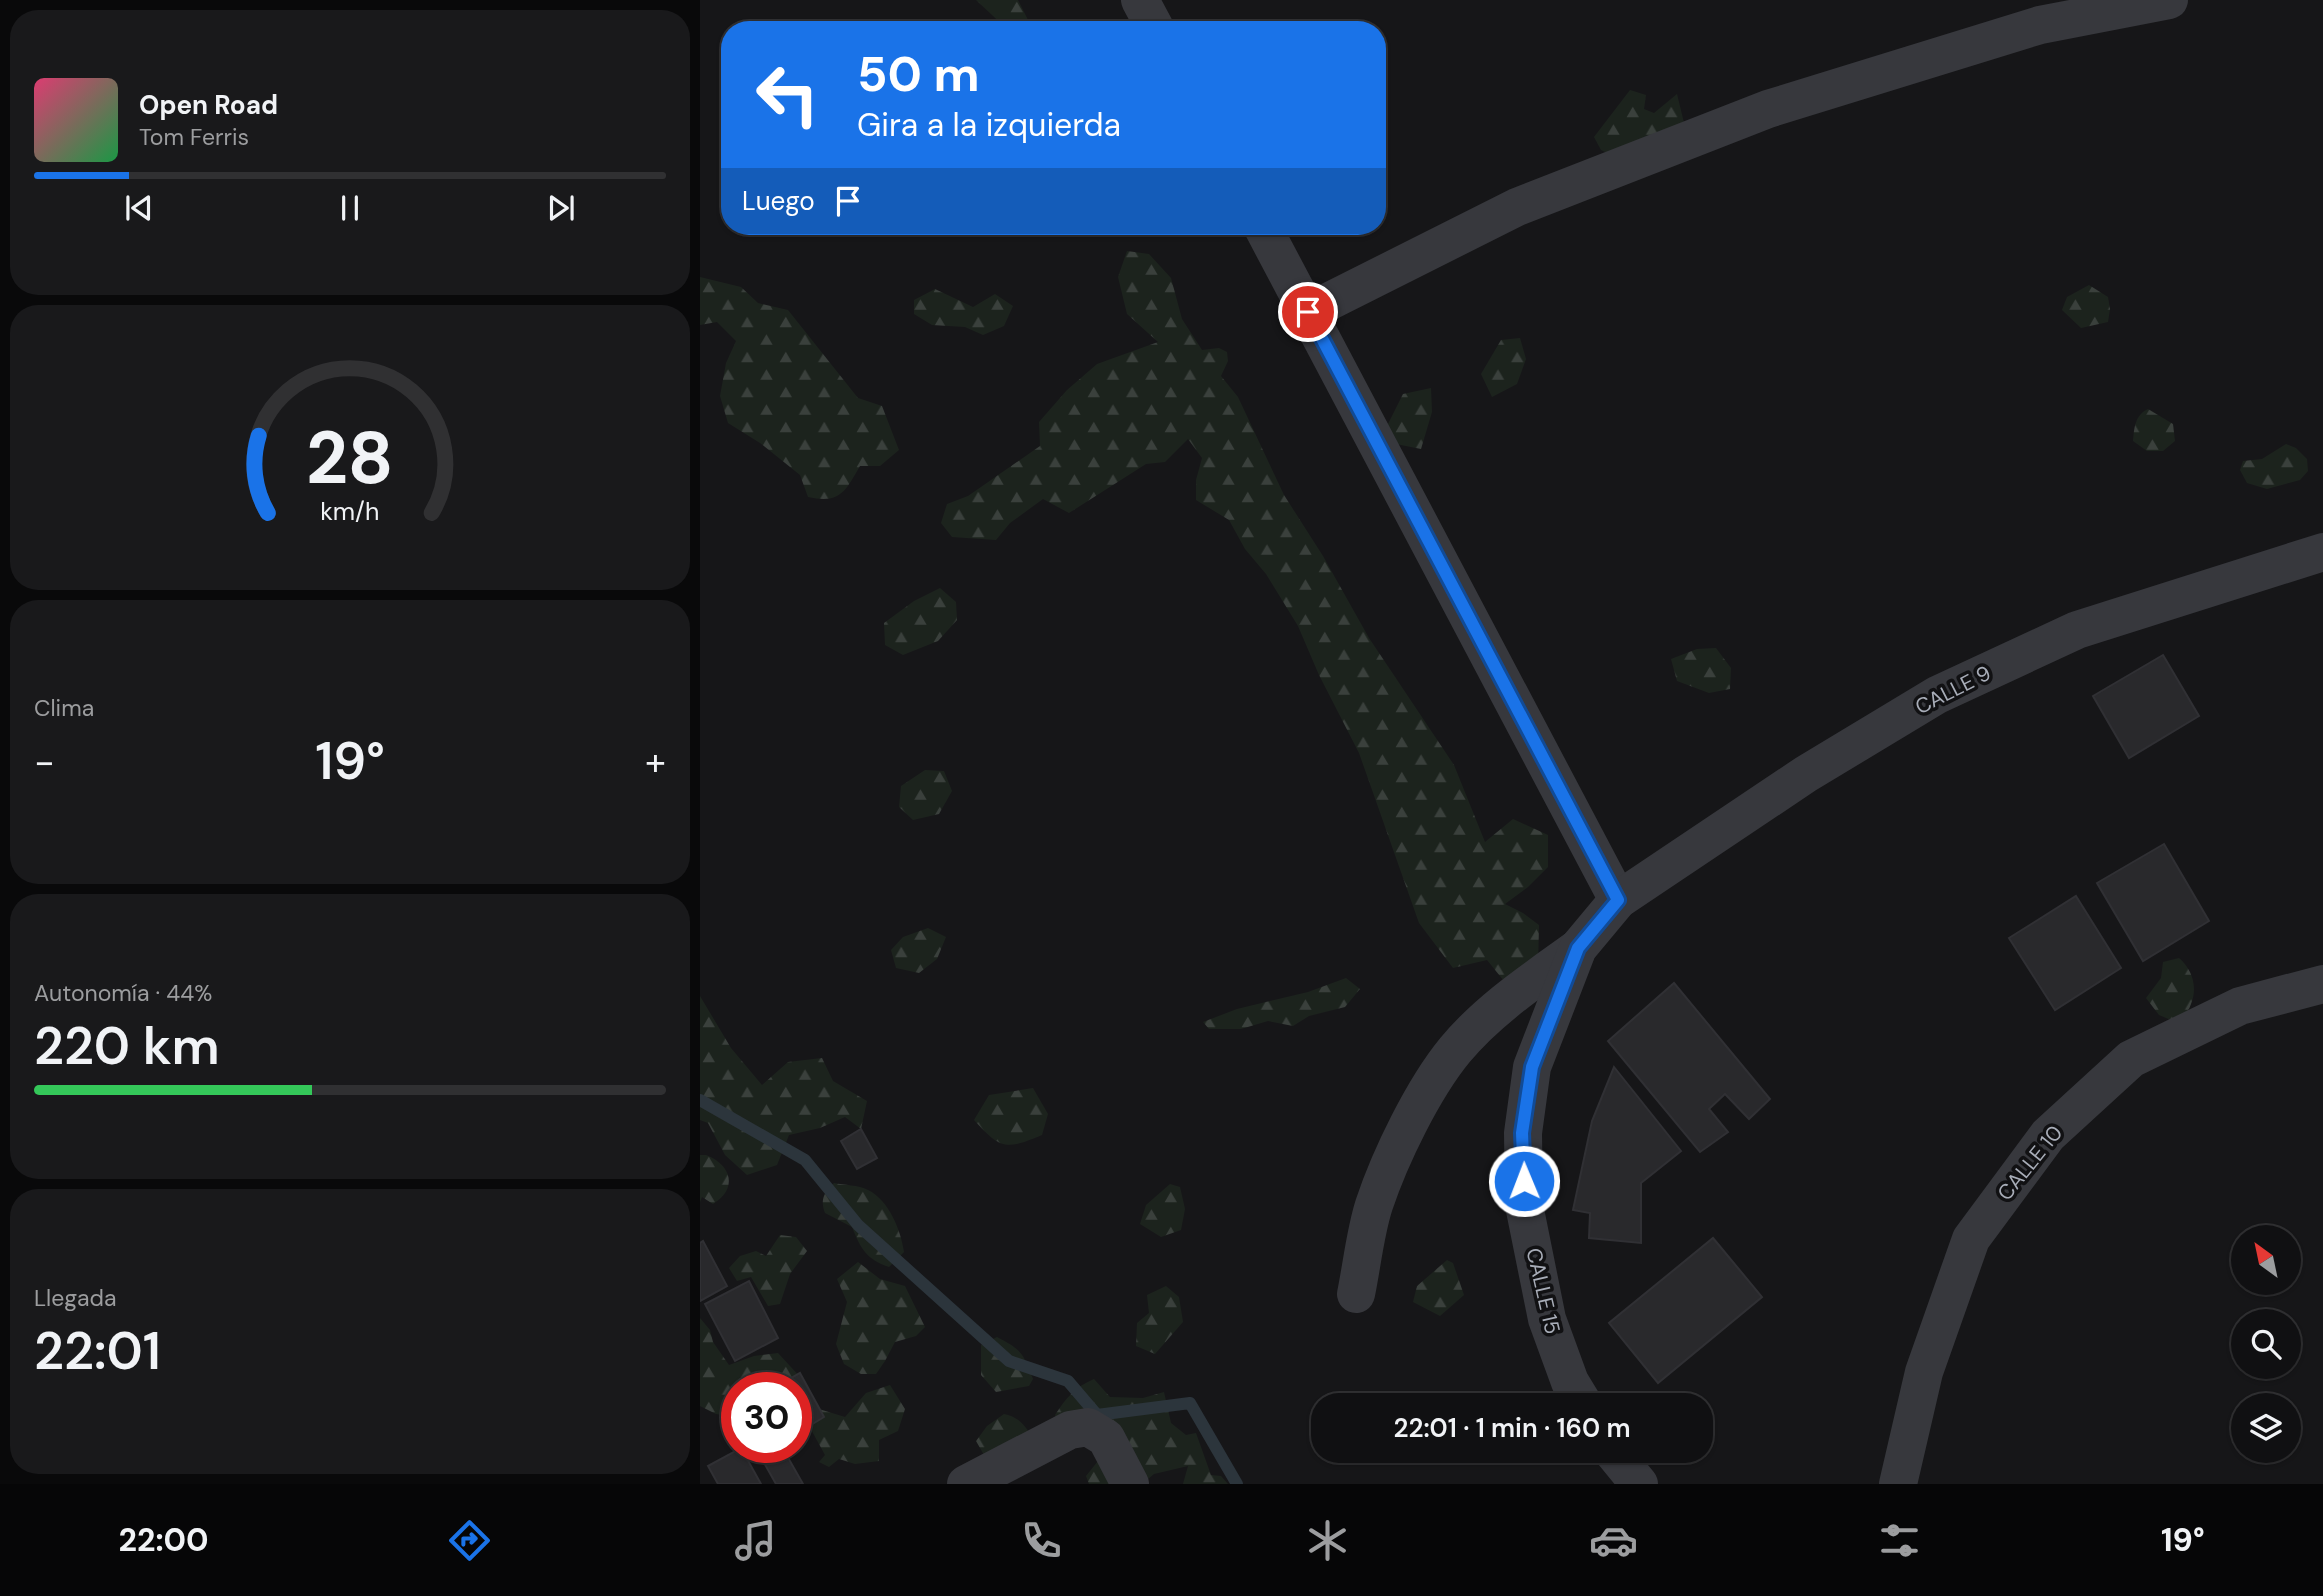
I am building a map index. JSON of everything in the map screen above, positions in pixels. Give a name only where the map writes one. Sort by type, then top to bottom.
[{"type":"street","points":[[1140,0],[1151,21]]},
{"type":"street","points":[[1308,312],[1517,207],[1768,109],[2040,25],[2169,0]]},
{"type":"street","points":[[1267,235],[1618,900]]},
{"type":"street","name":"CALLE 9","points":[[1618,900],[1806,774],[1937,695],[2077,630],[2323,552]]},
{"type":"street","name":"CALLE 15","points":[[1577,1393],[1570,1382],[1547,1319],[1524,1205],[1522,1133],[1532,1067],[1578,948],[1618,900]]},
{"type":"street","points":[[1356,1294],[1374,1206],[1396,1151],[1422,1100],[1455,1050],[1498,1007],[1578,948]]},
{"type":"street","name":"CALLE 10","points":[[1898,1484],[1924,1372],[1970,1239],[2048,1135],[2131,1059],[2240,1006],[2323,984]]},
{"type":"street","points":[[966,1484],[1070,1430],[1088,1427],[1106,1438],[1130,1484]]},
{"type":"street","points":[[1622,1463],[1639,1484]]},
{"type":"green space","points":[[976,0],[1018,0],[1028,21],[998,21]]},
{"type":"green space","points":[[1630,90],[1646,95],[1644,109],[1654,113],[1677,94],[1685,127],[1638,168],[1601,150],[1594,137]]},
{"type":"green space","points":[[1127,251],[1149,254],[1171,278],[1182,319],[1202,350],[1219,348],[1227,352],[1228,361],[1221,376],[1238,397],[1284,495],[1323,556],[1369,638],[1454,765],[1485,842],[1513,819],[1548,835],[1548,867],[1528,887],[1505,904],[1539,925],[1538,968],[1504,981],[1487,960],[1453,968],[1419,923],[1359,753],[1319,675],[1298,626],[1266,574],[1245,549],[1229,520],[1196,500],[1196,480],[1202,458],[1188,439],[1165,462],[1146,464],[1069,513],[1043,499],[1010,523],[996,540],[952,537],[941,523],[947,504],[968,496],[1040,446],[1039,422],[1067,390],[1097,364],[1158,342],[1127,314],[1118,277]]},
{"type":"green space","points":[[700,277],[741,287],[758,303],[788,310],[858,398],[882,406],[899,450],[880,466],[860,466],[850,483],[835,497],[808,497],[800,475],[760,443],[728,423],[720,396],[726,363],[736,341],[717,322],[700,325]]},
{"type":"green space","points":[[2089,285],[2108,297],[2108,322],[2081,328],[2062,310],[2067,297]]},
{"type":"green space","points":[[935,289],[973,307],[995,294],[1013,306],[1004,326],[983,335],[965,327],[932,325],[914,314],[914,300]]},
{"type":"green space","points":[[1520,338],[1526,359],[1517,384],[1492,397],[1481,374],[1501,340]]},
{"type":"green space","points":[[1431,388],[1432,412],[1421,449],[1396,444],[1386,428],[1403,394]]},
{"type":"green space","points":[[2148,409],[2173,424],[2175,441],[2163,451],[2147,451],[2133,441],[2138,418]]},
{"type":"green space","points":[[2286,444],[2296,448],[2307,459],[2308,471],[2300,480],[2267,489],[2247,483],[2240,470],[2243,461],[2262,459]]},
{"type":"green space","points":[[940,588],[956,602],[957,620],[938,641],[903,655],[885,645],[884,623],[914,601]]},
{"type":"green space","points":[[1716,648],[1731,668],[1730,689],[1709,693],[1677,681],[1671,659],[1697,649]]},
{"type":"green space","points":[[925,770],[944,771],[952,791],[939,814],[913,820],[899,807],[901,786]]},
{"type":"green space","points":[[928,928],[946,937],[937,959],[919,973],[896,968],[891,950],[903,937]]},
{"type":"green space","points":[[2179,958],[2190,973],[2194,991],[2190,1007],[2178,1023],[2159,1015],[2146,998],[2161,978],[2163,962]]},
{"type":"green space","points":[[1346,978],[1360,989],[1345,1007],[1309,1016],[1293,1026],[1268,1021],[1241,1029],[1209,1029],[1203,1022],[1237,1009],[1308,992]]},
{"type":"green space","points":[[700,996],[731,1048],[762,1085],[788,1062],[822,1058],[833,1081],[867,1101],[861,1129],[845,1117],[820,1128],[789,1135],[777,1165],[747,1175],[725,1155],[708,1123],[700,1120]]},
{"type":"green space","points":[[1033,1088],[1048,1114],[1042,1135],[1012,1145],[1005,1144],[991,1137],[974,1120],[989,1095]]},
{"type":"green space","points":[[700,1155],[706,1155],[722,1165],[729,1178],[726,1191],[713,1204],[702,1197],[700,1202]]},
{"type":"green space","points":[[834,1183],[868,1190],[888,1208],[897,1226],[904,1252],[889,1267],[865,1252],[852,1227],[825,1213],[824,1196]]},
{"type":"green space","points":[[1170,1184],[1180,1187],[1185,1209],[1181,1230],[1161,1237],[1140,1224],[1146,1205]]},
{"type":"green space","points":[[780,1235],[796,1237],[807,1251],[790,1274],[780,1304],[768,1306],[751,1277],[737,1281],[729,1268],[740,1256],[756,1251],[766,1256]]},
{"type":"green space","points":[[1447,1260],[1453,1263],[1464,1295],[1440,1316],[1413,1302],[1417,1286]]},
{"type":"green space","points":[[858,1262],[880,1279],[905,1286],[925,1327],[916,1336],[895,1342],[876,1374],[861,1374],[844,1364],[836,1344],[847,1302],[837,1279]]},
{"type":"green space","points":[[1166,1286],[1179,1297],[1183,1322],[1155,1354],[1136,1346],[1137,1323],[1149,1313],[1147,1295]]},
{"type":"green space","points":[[700,1318],[710,1330],[713,1342],[729,1365],[754,1356],[778,1353],[796,1372],[721,1372],[721,1415],[700,1406]]},
{"type":"green space","points":[[997,1337],[1012,1345],[1024,1358],[1033,1379],[1029,1386],[996,1392],[981,1375],[981,1345]]},
{"type":"green space","points":[[1094,1379],[1110,1397],[1143,1398],[1164,1392],[1171,1423],[1186,1435],[1196,1433],[1211,1475],[1221,1476],[1228,1484],[1183,1484],[1188,1466],[1154,1474],[1142,1484],[1089,1484],[1086,1476],[1098,1461],[1097,1453],[1061,1433],[1055,1415],[1072,1394]]},
{"type":"green space","points":[[890,1385],[905,1409],[898,1431],[879,1440],[879,1461],[855,1464],[839,1459],[829,1467],[819,1462],[825,1455],[812,1431],[812,1397],[819,1409],[845,1417],[866,1393]]},
{"type":"green space","points":[[1004,1414],[1020,1421],[1037,1445],[984,1455],[976,1441],[987,1426]]},
{"type":"building","points":[[2163,655],[2199,716],[2129,758],[2093,696]]},
{"type":"building","points":[[2164,844],[2209,921],[2143,961],[2097,883]]},
{"type":"building","points":[[2076,896],[2121,968],[2055,1010],[2009,938]]},
{"type":"building","points":[[1674,983],[1770,1099],[1749,1119],[1725,1094],[1709,1109],[1728,1132],[1700,1152],[1608,1041]]},
{"type":"building","points":[[1614,1067],[1681,1151],[1641,1183],[1641,1243],[1589,1238],[1590,1213],[1573,1210],[1592,1121]]},
{"type":"building","points":[[861,1129],[877,1158],[857,1169],[841,1141]]},
{"type":"building","points":[[1713,1238],[1762,1297],[1658,1383],[1609,1323]]},
{"type":"building","points":[[703,1241],[727,1286],[700,1301],[700,1243]]},
{"type":"building","points":[[749,1281],[778,1338],[735,1361],[705,1304]]},
{"type":"building","points":[[812,1395],[824,1417],[812,1424]]},
{"type":"building","points":[[721,1459],[721,1463],[749,1463],[761,1484],[718,1484],[708,1466]]},
{"type":"building","points":[[764,1463],[791,1463],[803,1484],[776,1484]]},
{"type":"waterway","points":[[700,1100],[805,1160],[858,1225],[1009,1361],[1068,1381],[1097,1415],[1190,1403],[1237,1484]]},
{"type":"route","points":[[1308,312],[1618,900],[1578,948],[1532,1067],[1522,1133],[1524,1181]]}]
